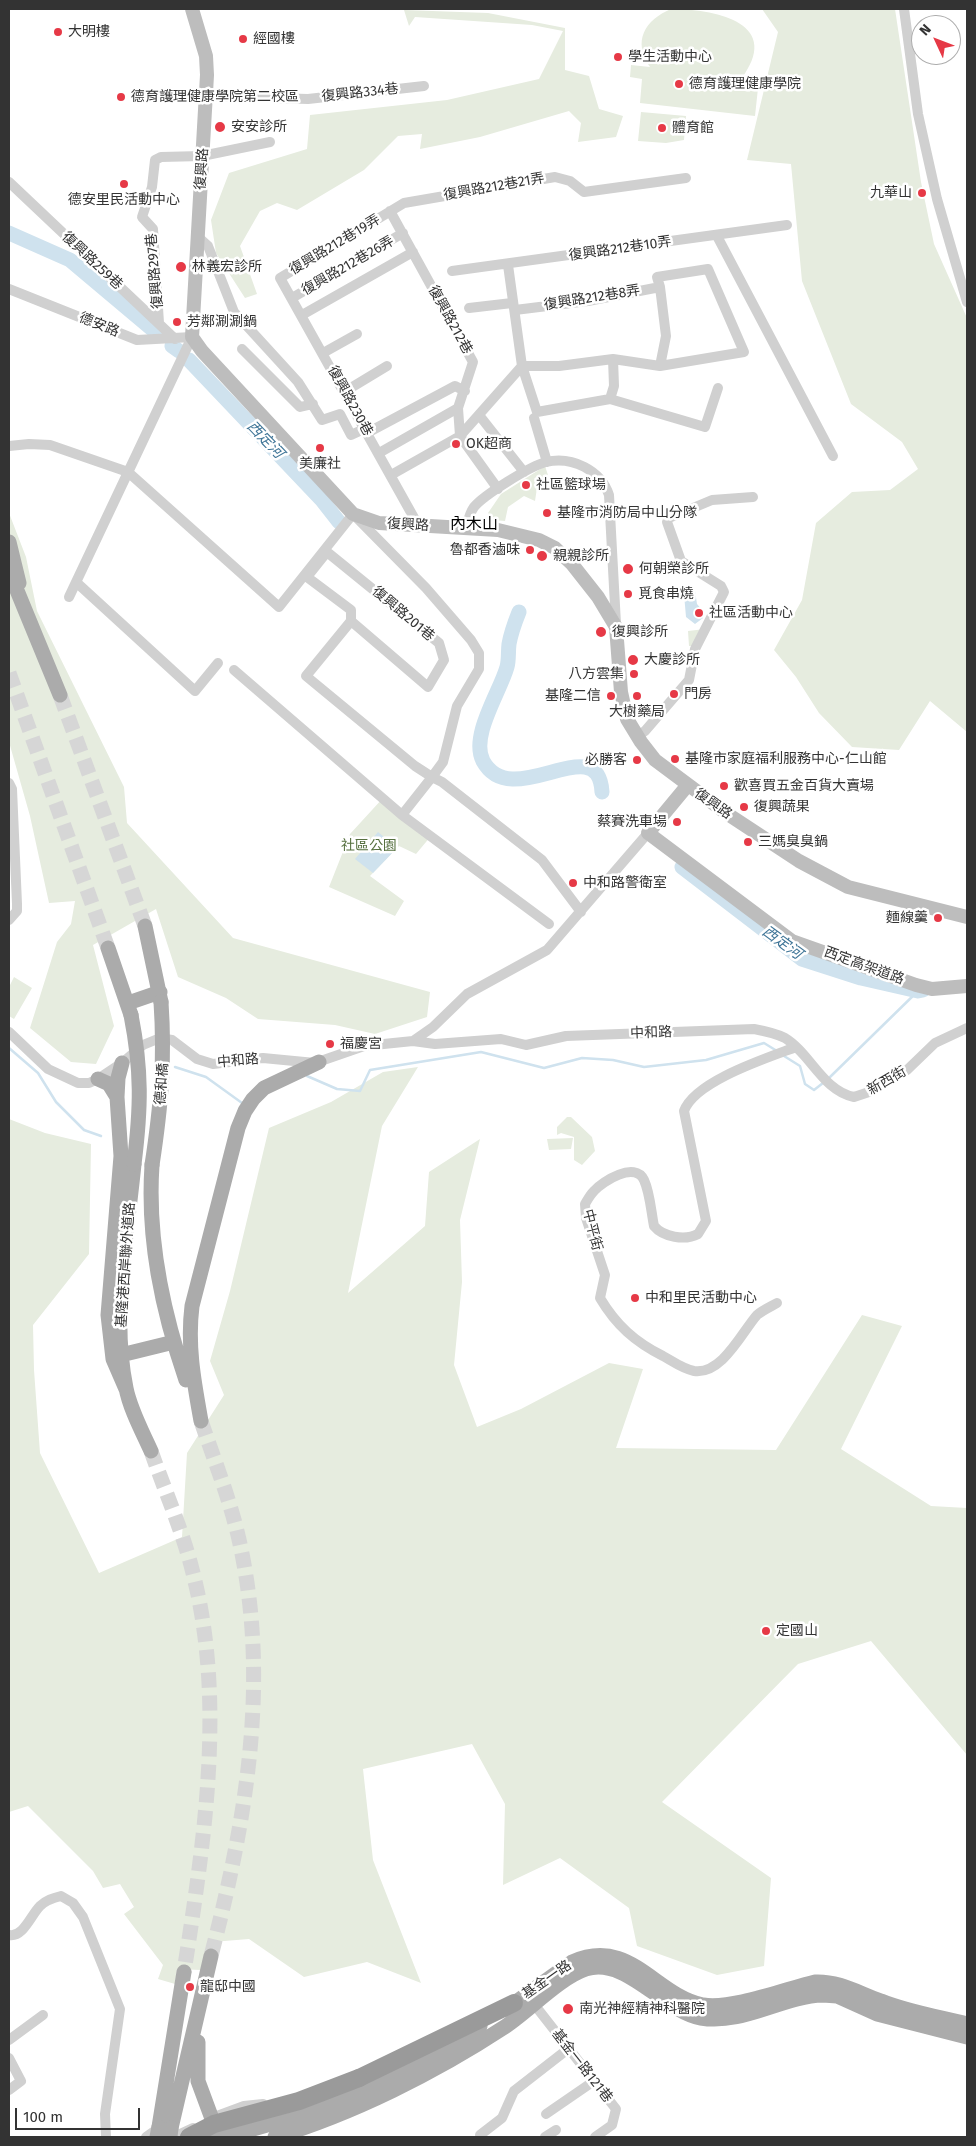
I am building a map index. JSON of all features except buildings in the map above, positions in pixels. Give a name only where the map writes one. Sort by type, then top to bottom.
[{"type":"highway","points":[[171,2134],[299,2102],[359,2078],[524,2004]]},
{"type":"main road","points":[[9,542],[27,613]]},
{"type":"main road","points":[[9,571],[60,695]]},
{"type":"main road","points":[[108,948],[130,1009],[161,997],[145,926]]},
{"type":"main road","name":"德和橋","points":[[152,1165],[161,1106],[164,1064],[161,997]]},
{"type":"main road","name":"德和橋","points":[[130,1009],[140,1070],[140,1099],[134,1164]]},
{"type":"main road","points":[[295,1069],[319,1062]]},
{"type":"main road","points":[[122,1063],[118,1078],[117,1097],[121,1156],[108,1315],[112,1359],[126,1389]]},
{"type":"main road","name":"基隆港西岸聯外道路","points":[[152,1165],[151,1228],[162,1293],[174,1342],[201,1421],[191,1368],[190,1324],[192,1306],[238,1128],[253,1099],[264,1088],[295,1069]]},
{"type":"main road","points":[[98,1079],[109,1084],[117,1097]]},
{"type":"main road","name":"基隆港西岸聯外道路","points":[[134,1164],[121,1293],[121,1354],[126,1389],[151,1451]]},
{"type":"main road","points":[[121,1354],[174,1342]]},
{"type":"main road","name":"基金一路","points":[[524,2004],[572,1962],[583,1957],[607,1955],[626,1959],[687,2000],[704,2005],[722,2006],[815,1982],[824,1982],[840,1984],[882,2002],[967,2024]]},
{"type":"main road","points":[[171,2134],[212,1956]]},
{"type":"main road","name":"基金一路","points":[[275,2137],[331,2111],[587,1969],[606,1968],[620,1971],[681,2012],[702,2018],[723,2019],[823,1995],[837,1996],[877,2014],[967,2037]]},
{"type":"main road","points":[[171,2134],[184,1972]]},
{"type":"main road","points":[[201,2003],[197,2076],[200,2090],[219,2137]]},
{"type":"main road","name":"基金一路","points":[[225,2137],[309,2114],[331,2111]]},
{"type":"street","name":"復興路","points":[[192,9],[206,56],[206,96],[192,337],[202,351],[353,514],[376,530],[418,525],[498,530],[539,540],[554,548],[577,571],[598,597],[616,627],[621,692],[627,719],[655,760],[687,786],[799,861],[848,887],[967,917]]},
{"type":"street","points":[[904,9],[918,114],[936,199],[967,302]]},
{"type":"street","name":"復興路334巷","points":[[206,96],[308,99],[424,86]]},
{"type":"street","name":"復興路297巷","points":[[159,324],[153,229],[142,216],[152,187],[155,160],[161,157],[202,156],[270,142]]},
{"type":"street","name":"復興路212巷21弄","points":[[390,211],[404,202],[554,177],[570,181],[584,192],[686,178]]},
{"type":"street","name":"復興路259巷","points":[[9,182],[175,339]]},
{"type":"street","name":"復興路212巷","points":[[390,211],[473,362],[458,408],[460,436]]},
{"type":"street","name":"復興路212巷19弄","points":[[280,278],[390,211]]},
{"type":"street","name":"復興路212巷10弄","points":[[452,271],[508,265],[787,225]]},
{"type":"street","name":"復興路212巷26弄","points":[[292,298],[403,233]]},
{"type":"street","points":[[198,236],[208,246],[234,312],[298,382],[322,420],[340,414],[351,435],[366,431],[455,386],[465,391]]},
{"type":"street","points":[[717,236],[833,456]]},
{"type":"street","points":[[302,315],[412,252]]},
{"type":"street","points":[[508,265],[522,366],[537,412],[610,399],[705,427],[718,388]]},
{"type":"street","name":"復興路212巷8弄","points":[[469,308],[588,301],[708,269],[744,352],[660,366]]},
{"type":"street","name":"復興路230巷","points":[[280,278],[418,525]]},
{"type":"street","points":[[391,475],[460,436],[522,366],[559,366],[613,359],[660,366],[666,336],[658,282]]},
{"type":"street","name":"德安路","points":[[9,289],[137,340],[192,337]]},
{"type":"street","points":[[323,353],[357,334]]},
{"type":"street","points":[[69,597],[192,337]]},
{"type":"street","points":[[242,349],[300,407],[313,404]]},
{"type":"street","points":[[610,399],[614,386],[613,359]]},
{"type":"street","points":[[344,392],[387,366]]},
{"type":"street","points":[[379,453],[458,408]]},
{"type":"street","points":[[480,414],[524,472]]},
{"type":"street","points":[[534,418],[546,462]]},
{"type":"street","points":[[460,436],[498,489]]},
{"type":"street","points":[[9,446],[29,444],[50,445],[128,472],[278,607],[353,514]]},
{"type":"street","points":[[466,529],[468,517],[475,506],[524,472],[546,462],[572,462],[590,470],[601,478],[607,490],[616,627]]},
{"type":"street","points":[[637,736],[645,731],[689,680],[695,649],[724,592],[721,586],[681,561],[666,522],[669,518],[712,500],[753,497]]},
{"type":"street","name":"復興路201巷","points":[[376,530],[471,640],[479,653],[479,669],[457,706],[443,762],[402,815]]},
{"type":"street","name":"復興路201巷","points":[[327,552],[439,643],[444,660],[428,687],[391,656],[352,621],[351,610],[307,577],[327,552]]},
{"type":"street","points":[[76,582],[195,691],[218,663]]},
{"type":"street","points":[[352,621],[306,676],[415,766],[442,782],[542,860],[581,912]]},
{"type":"street","points":[[234,670],[402,815],[550,924]]},
{"type":"street","points":[[9,783],[12,789],[15,827],[17,904],[16,911],[9,920]]},
{"type":"street","name":"中和路","points":[[413,1041],[433,1027],[467,994],[547,950],[653,837],[687,786]]},
{"type":"street","name":"西定高架道路","points":[[653,837],[792,941],[916,985],[932,989],[967,986]]},
{"type":"street","points":[[433,1027],[429,1038],[435,1044]]},
{"type":"street","name":"新西街","points":[[817,1069],[828,1081],[845,1094],[858,1096],[907,1070],[935,1043],[967,1028]]},
{"type":"street","name":"中和路","points":[[319,1062],[364,1046],[413,1041],[435,1044],[501,1039],[526,1045],[566,1036],[747,1029],[772,1032],[796,1046],[817,1069]]},
{"type":"street","name":"中和路","points":[[9,1032],[48,1069],[69,1080],[84,1083],[98,1079],[122,1063],[143,1045],[160,1038],[172,1040],[197,1059],[213,1064],[263,1058],[295,1069]]},
{"type":"street","points":[[772,1032],[778,1039],[775,1053]]},
{"type":"street","name":"中平街","points":[[777,1304],[760,1313],[738,1342],[708,1369],[692,1370],[658,1354],[624,1332],[600,1298],[605,1274],[586,1218],[585,1204],[594,1190],[610,1178],[628,1172],[637,1172],[644,1178],[654,1226],[659,1232],[680,1238],[698,1234],[706,1221],[684,1111],[687,1103],[693,1096],[729,1073],[796,1046]]},
{"type":"street","points":[[9,1935],[13,1936],[19,1933],[40,1906],[51,1898],[61,1896],[73,1903],[90,1931],[120,2009],[104,2114],[106,2137]]},
{"type":"street","name":"基金一路121巷","points":[[524,2004],[568,2050],[616,2109],[612,2125],[595,2137]]},
{"type":"street","points":[[9,2040],[43,2015]]},
{"type":"street","points":[[480,2135],[502,2118],[514,2091],[568,2050]]},
{"type":"street","points":[[9,2058],[21,2081],[9,2090]]},
{"type":"street","points":[[546,2114],[594,2081]]},
{"type":"street","points":[[146,2137],[152,2132],[171,2134],[230,2110],[259,2104],[331,2111]]},
{"type":"street","points":[[545,2137],[556,2130]]},
{"type":"green space","points":[[671,9],[705,12],[722,16],[737,22],[748,30],[754,42],[753,57],[744,75],[759,79],[755,116],[640,103],[642,79],[630,77],[631,65],[650,67],[642,49],[644,32],[654,19]]},
{"type":"green space","points":[[762,9],[895,9],[921,182],[934,244],[967,318],[967,732],[930,701],[899,750],[852,747],[819,713],[796,677],[774,650],[802,600],[816,523],[852,492],[890,490],[918,469],[902,442],[851,404],[802,281],[791,164],[747,160],[778,32]]},
{"type":"green space","points":[[404,10],[488,13],[565,28],[565,70],[589,76],[599,109],[623,116],[616,137],[578,142],[581,123],[569,111],[480,137],[420,149],[422,134],[398,136],[364,170],[297,210],[277,203],[260,211],[240,246],[257,294],[245,298],[216,253],[211,220],[229,173],[307,149],[310,115],[447,100],[539,79],[563,31],[532,25],[415,17],[409,26]]},
{"type":"green space","name":"體育館","points":[[641,112],[686,116],[684,140],[666,143],[638,141]]},
{"type":"green space","points":[[545,466],[548,475],[538,481],[535,501],[524,496],[508,507],[505,521],[493,520],[488,513],[501,494]]},
{"type":"green space","points":[[9,513],[26,557],[37,611],[124,787],[127,823],[233,938],[430,992],[427,1017],[375,1034],[335,1025],[258,1019],[226,998],[178,977],[156,909],[93,945],[114,1026],[96,1064],[71,1062],[30,1028],[57,942],[71,924],[75,901],[49,903],[30,816],[9,742]]},
{"type":"green space","points":[[705,629],[697,646],[689,646],[688,631]]},
{"type":"green space","name":"社區公園","points":[[383,798],[431,836],[416,854],[399,846],[370,876],[404,901],[395,916],[329,887],[350,834]]},
{"type":"green space","points":[[14,977],[32,988],[14,1019],[9,1016],[9,987]]},
{"type":"green space","points":[[418,1067],[382,1126],[348,1293],[425,1226],[429,1172],[480,1139],[460,1220],[462,1282],[454,1365],[477,1427],[521,1409],[609,1363],[643,1369],[616,1448],[776,1450],[862,1315],[902,1326],[841,1449],[931,1506],[967,1508],[967,1755],[871,1641],[798,1664],[662,1802],[771,1878],[764,1966],[717,1975],[637,1946],[629,1908],[560,1858],[503,1885],[505,1804],[472,1744],[363,1769],[373,1860],[421,1983],[367,1962],[304,1977],[249,1939],[212,1942],[201,1970],[177,1969],[175,1984],[158,1979],[163,1965],[124,1914],[134,1907],[120,1884],[103,1888],[93,1871],[28,1806],[9,1812],[9,1119],[45,1133],[91,1144],[89,1254],[33,1325],[40,1453],[99,1573],[182,1537],[187,1453],[224,1395],[210,1361],[230,1291],[269,1128],[331,1102],[383,1072]]},
{"type":"green space","points":[[567,1117],[571,1117],[592,1137],[595,1151],[582,1165],[574,1160],[574,1137],[561,1133],[557,1135],[557,1127]]},
{"type":"green space","points":[[573,1138],[571,1149],[549,1150],[547,1139]]},
{"type":"water","points":[[690,588],[695,591],[697,604],[703,611],[703,618],[695,624],[686,617],[684,594]]},
{"type":"water","points":[[378,832],[397,848],[373,873],[355,859]]},
{"type":"waterway","name":"西定河","points":[[9,233],[70,260],[158,334]]},
{"type":"waterway","name":"西定河","points":[[172,346],[179,351]]},
{"type":"waterway","name":"西定河","points":[[189,360],[321,499],[339,522]]},
{"type":"waterway","name":"西定河","points":[[519,612],[510,640],[507,667],[480,739],[480,751],[483,761],[496,775],[513,779],[532,777],[570,768],[586,767],[597,774],[602,792]]},
{"type":"waterway","name":"西定河","points":[[682,867],[802,959],[861,978],[918,991],[923,990]]},
{"type":"waterway","points":[[829,1078],[918,991]]},
{"type":"waterway","points":[[307,1076],[337,1089],[360,1091],[370,1070],[481,1052],[544,1068],[582,1058],[613,1060],[644,1067],[706,1060],[764,1043],[777,1051]]},
{"type":"waterway","points":[[9,1048],[38,1073],[56,1102],[84,1130],[101,1136]]},
{"type":"waterway","points":[[784,1056],[800,1066],[805,1084],[814,1090],[823,1083]]},
{"type":"waterway","points":[[175,1067],[206,1077],[242,1103]]},
{"type":"tunnel","points":[[9,673],[108,948]]},
{"type":"tunnel","points":[[60,695],[145,926]]},
{"type":"tunnel","points":[[201,1421],[227,1497],[240,1544],[249,1596],[253,1648],[253,1700],[250,1751],[243,1803],[235,1854],[211,1956]]},
{"type":"tunnel","points":[[151,1451],[179,1527],[193,1573],[203,1622],[208,1672],[210,1722],[204,1823],[184,1972]]},
{"type":"place","name":"大明樓","points":[[58,32]]},
{"type":"place","name":"經國樓","points":[[243,39]]},
{"type":"place","name":"學生活動中心","points":[[618,57]]},
{"type":"place","name":"德育護理健康學院","points":[[679,84]]},
{"type":"place","name":"德育護理健康學院第二校區","points":[[121,97]]},
{"type":"place","name":"安安診所","points":[[220,127]]},
{"type":"place","name":"體育館","points":[[662,128]]},
{"type":"place","name":"德安里民活動中心","points":[[124,184]]},
{"type":"place","name":"九華山","points":[[922,193]]},
{"type":"place","name":"林義宏診所","points":[[181,267]]},
{"type":"place","name":"芳鄰涮涮鍋","points":[[177,322]]},
{"type":"place","name":"OK超商","points":[[456,444]]},
{"type":"place","name":"美廉社","points":[[320,448]]},
{"type":"place","name":"社區籃球場","points":[[526,485]]},
{"type":"place","name":"基隆市消防局中山分隊","points":[[547,513]]},
{"type":"place","name":"魯都香滷味","points":[[530,550]]},
{"type":"place","name":"親親診所","points":[[542,556]]},
{"type":"place","name":"何朝榮診所","points":[[628,569]]},
{"type":"place","name":"覓食串燒","points":[[628,594]]},
{"type":"place","name":"社區活動中心","points":[[699,613]]},
{"type":"place","name":"復興診所","points":[[601,632]]},
{"type":"place","name":"大慶診所","points":[[633,660]]},
{"type":"place","name":"八方雲集","points":[[634,674]]},
{"type":"place","name":"門房","points":[[674,694]]},
{"type":"place","name":"基隆二信","points":[[611,696]]},
{"type":"place","name":"大樹藥局","points":[[637,696]]},
{"type":"place","name":"基隆市家庭福利服務中心-仁山館","points":[[675,759]]},
{"type":"place","name":"必勝客","points":[[637,760]]},
{"type":"place","name":"歡喜買五金百貨大賣場","points":[[724,786]]},
{"type":"place","name":"復興蔬果","points":[[744,807]]},
{"type":"place","name":"蔡賽洗車場","points":[[677,822]]},
{"type":"place","name":"三媽臭臭鍋","points":[[748,842]]},
{"type":"place","name":"中和路警衛室","points":[[573,883]]},
{"type":"place","name":"麵線羹","points":[[938,918]]},
{"type":"place","name":"福慶宮","points":[[330,1044]]},
{"type":"place","name":"中和里民活動中心","points":[[635,1298]]},
{"type":"place","name":"定國山","points":[[766,1631]]},
{"type":"place","name":"龍邸中國","points":[[190,1987]]},
{"type":"place","name":"南光神經精神科醫院","points":[[568,2009]]},
{"type":"district","name":"內木山","points":[[474,525]]}]
